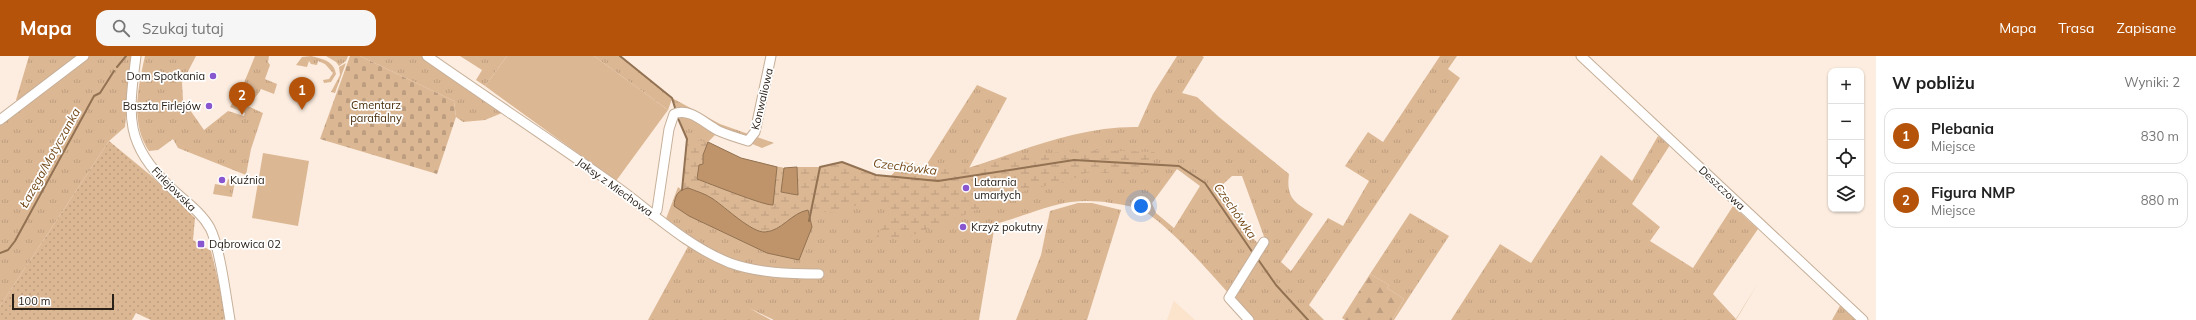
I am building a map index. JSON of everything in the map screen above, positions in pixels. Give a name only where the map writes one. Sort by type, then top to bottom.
[{"type":"street","points":[[0,120],[84,56]]},
{"type":"street","name":"Firlejowska","points":[[136,56],[132,111],[136,143],[160,177],[199,213],[211,230],[230,320]]},
{"type":"street","name":"Jaksy z Miechowa","points":[[427,56],[618,188],[653,216],[691,241],[729,262],[770,272],[819,274]]},
{"type":"street","name":"Konwaliowa","points":[[653,216],[657,210],[671,118],[674,114],[683,112],[692,114],[719,131],[748,141],[755,132],[771,56]]},
{"type":"street","name":"Deszczowa","points":[[1581,56],[1863,320]]},
{"type":"street","points":[[1249,320],[1230,298],[1260,251],[1264,242]]},
{"type":"shaded area","points":[[708,142],[741,158],[777,167],[773,205],[748,198],[697,179],[699,165],[703,164],[703,155]]},
{"type":"shaded area","points":[[797,167],[798,195],[781,192],[784,168]]},
{"type":"shaded area","points":[[688,188],[710,197],[746,224],[765,232],[776,229],[796,215],[808,210],[812,227],[799,260],[767,253],[689,216],[674,206],[675,199],[679,192]]},
{"type":"shaded area","points":[[1174,301],[1195,320],[1167,320]]},
{"type":"green space","points":[[29,56],[79,56],[19,102],[16,100]]},
{"type":"green space","points":[[84,56],[131,56],[125,127],[109,141],[0,306],[0,120]]},
{"type":"green space","points":[[145,56],[196,56],[182,83],[183,100],[204,130],[228,111],[244,116],[245,113],[230,107],[234,100],[263,113],[251,149],[246,175],[178,148],[173,139],[158,150],[149,151],[139,129],[137,105]]},
{"type":"green space","points":[[255,56],[269,56],[268,62],[270,65],[265,79],[277,84],[274,94],[261,89],[252,100],[245,100],[239,95]]},
{"type":"green space","points":[[311,56],[327,61],[333,66],[336,74],[331,82],[324,83],[323,80],[329,79],[333,73],[325,64],[318,61],[317,65],[311,64],[309,61],[307,67],[296,65],[302,57]]},
{"type":"green space","points":[[326,56],[348,56],[346,61],[339,66],[336,62]]},
{"type":"green space","name":"Cmentarz parafialny","points":[[350,56],[360,56],[454,101],[456,117],[437,174],[320,139]]},
{"type":"green space","points":[[360,56],[422,56],[502,113],[485,120],[463,122],[456,117],[454,101]]},
{"type":"green space","points":[[460,56],[507,56],[485,86],[476,80],[482,70]]},
{"type":"green space","points":[[507,56],[594,56],[668,110],[616,181],[485,86]]},
{"type":"green space","points":[[594,56],[620,56],[672,98],[720,124],[774,143],[762,148],[738,138],[715,135],[708,142],[741,158],[784,168],[781,192],[798,195],[797,167],[820,167],[842,162],[876,175],[891,176],[904,162],[925,167],[977,85],[1007,98],[969,168],[1052,140],[1094,130],[1138,127],[1153,94],[1177,56],[1202,56],[1204,57],[1182,93],[1197,97],[1219,117],[1289,174],[1288,182],[1290,194],[1296,202],[1313,214],[1281,262],[1291,271],[1328,218],[1343,226],[1369,181],[1345,166],[1368,132],[1383,142],[1440,56],[1457,56],[1448,69],[1460,78],[1309,305],[1324,320],[1252,320],[1178,239],[1146,213],[1134,207],[1088,201],[1071,202],[1053,206],[995,224],[979,320],[774,320],[749,308],[771,320],[648,320],[691,241],[664,224],[678,187],[682,190],[687,139],[672,99],[668,110]],"holes":[[[1177,169],[1200,186],[1174,228],[1156,213],[1152,203]],[[1232,176],[1242,176],[1266,242],[1263,249],[1251,236],[1220,187]]]},
{"type":"green space","points":[[346,63],[335,93],[331,92],[340,75],[339,67]]},
{"type":"green space","points":[[1658,136],[1670,145],[1632,204],[1660,227],[1650,241],[1693,268],[1733,206],[1758,229],[1713,294],[1736,319],[1758,283],[1736,320],[1451,320],[1500,244],[1531,263],[1601,155],[1632,181]]},
{"type":"green space","points":[[687,139],[708,142],[703,155],[703,164],[699,166],[697,179],[725,191],[773,205],[777,167],[784,168],[781,192],[798,195],[797,167],[820,167],[842,162],[876,175],[891,176],[904,162],[925,167],[968,168],[1008,156],[1091,150],[1155,152],[1140,177],[1120,173],[1085,173],[1069,181],[1027,190],[908,237],[876,237],[890,216],[879,204],[853,206],[836,213],[808,210],[798,212],[779,228],[764,232],[755,229],[682,190]]},
{"type":"green space","points":[[109,141],[149,174],[195,218],[193,240],[211,251],[227,316],[223,320],[151,320],[136,313],[132,320],[0,320],[0,306]]},
{"type":"green space","points":[[263,153],[309,161],[298,226],[252,218]]},
{"type":"green space","points":[[228,179],[235,181],[232,197],[213,194],[215,184],[226,186]]},
{"type":"green space","points":[[1078,203],[1092,203],[1121,210],[1087,320],[1016,320],[1041,255],[1050,211]]},
{"type":"green space","points":[[1410,213],[1449,236],[1394,320],[1392,320],[1404,299],[1387,288],[1389,285],[1370,274]]},
{"type":"green space","points":[[1370,274],[1389,285],[1387,288],[1404,299],[1392,320],[1345,320],[1342,318]]},
{"type":"green space","points":[[1841,304],[1857,320],[1832,320]]},
{"type":"waterway","name":"Łazęga/Motyczanka","points":[[117,67],[126,56]]},
{"type":"waterway","name":"Czechówka","points":[[620,56],[672,98],[676,111]]},
{"type":"waterway","name":"Łazęga/Motyczanka","points":[[0,253],[8,250],[15,241],[94,96],[100,93],[114,71]]},
{"type":"waterway","name":"Czechówka","points":[[677,116],[687,139],[682,190]]},
{"type":"waterway","name":"Czechówka","points":[[809,221],[820,167],[842,162],[876,175],[938,181],[1074,160],[1179,166],[1205,183],[1253,253]]},
{"type":"waterway","name":"Czechówka","points":[[1257,258],[1276,285],[1308,320]]},
{"type":"place","name":"Dom Spotkania","points":[[213,76]]},
{"type":"place","name":"Baszta Firlejów","points":[[209,106]]},
{"type":"place","name":"Plebania","points":[[302,110]]},
{"type":"place","name":"Figura NMP","points":[[242,115]]},
{"type":"place","name":"Kuźnia","points":[[222,180]]},
{"type":"place","name":"Latarnia umarłych","points":[[966,188]]},
{"type":"place","name":"Krzyż pokutny","points":[[963,227]]},
{"type":"place","name":"Dąbrowica 02","points":[[201,244]]}]
